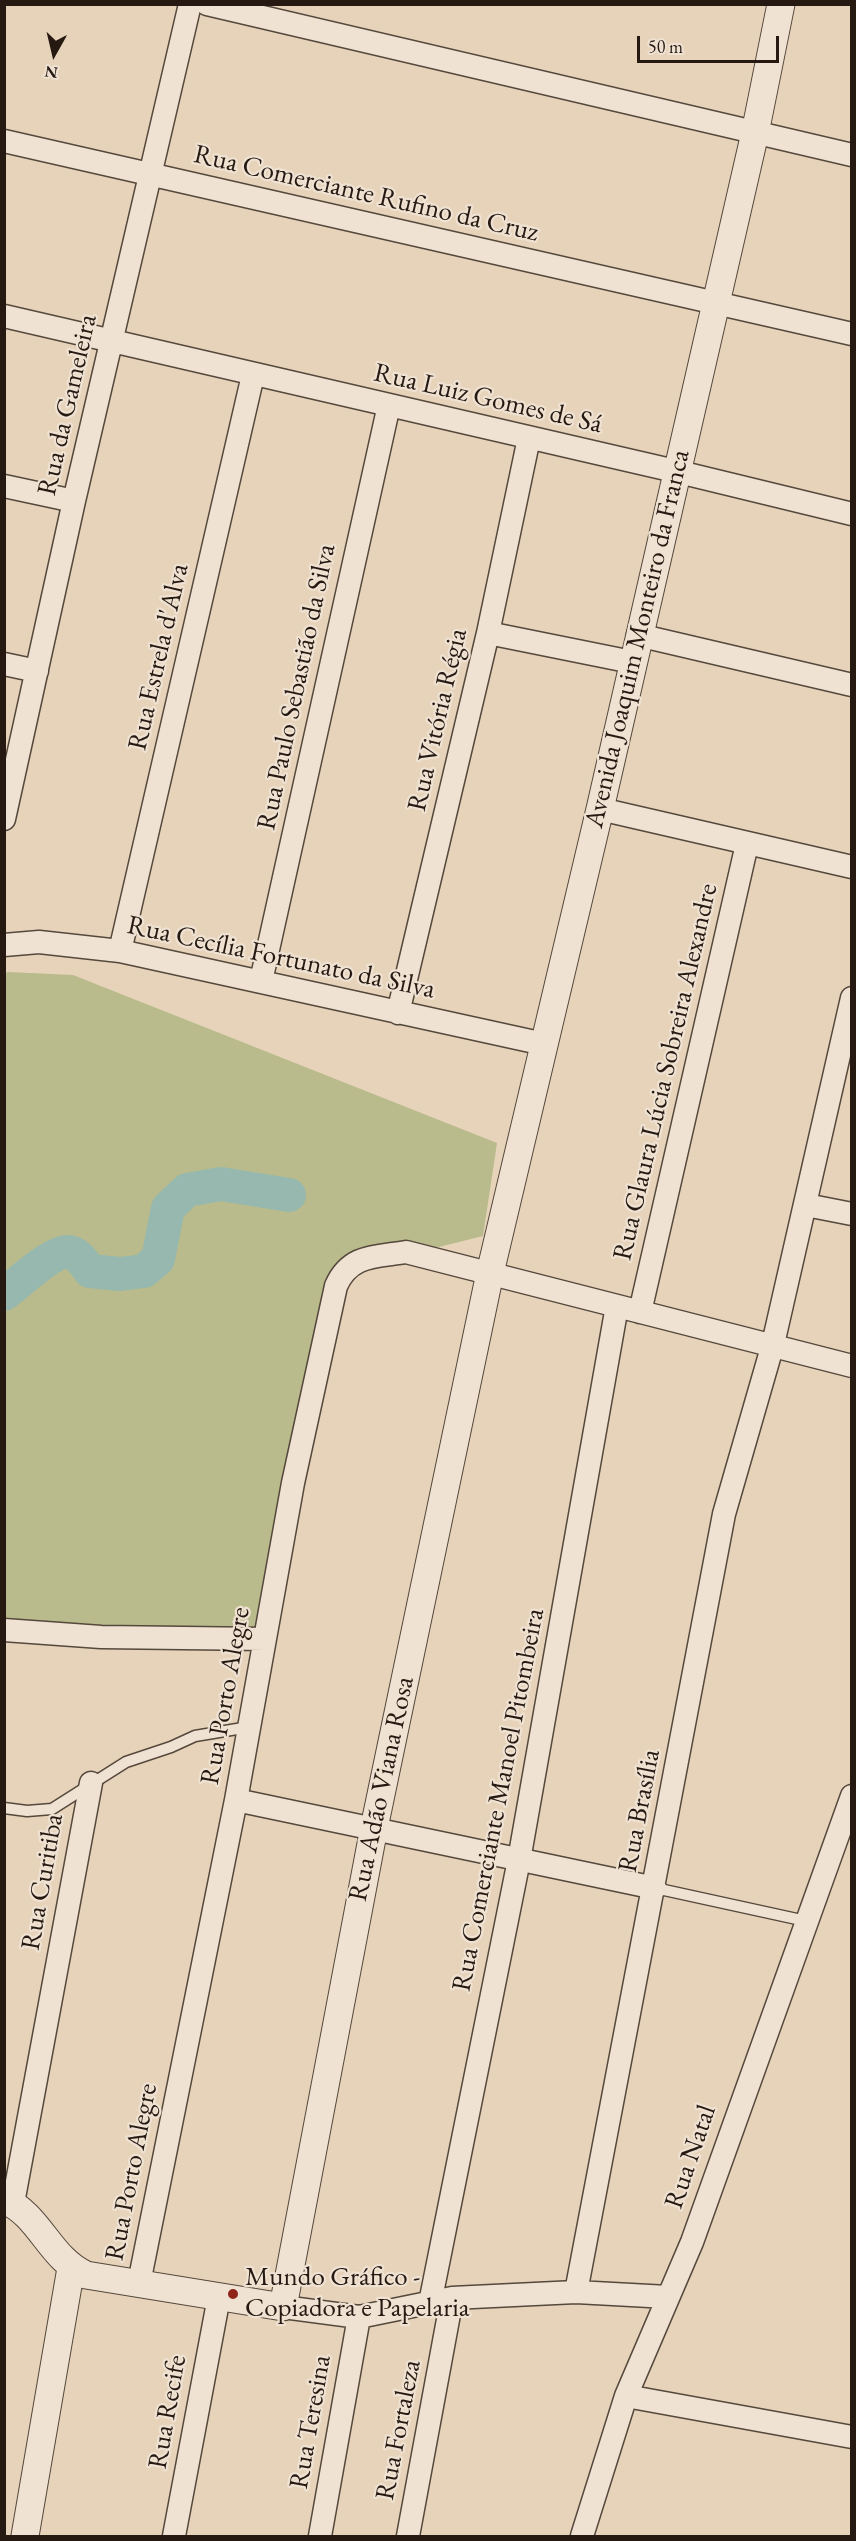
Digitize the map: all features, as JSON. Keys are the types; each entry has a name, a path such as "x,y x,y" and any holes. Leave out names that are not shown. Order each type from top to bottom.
{"street":[{"name":"Rua da Gameleira","path":"5,815 74,501 152,175 190,4"},
{"path":"207,4 852,155"},
{"name":"Avenida Joaquim Monteiro da Franca","path":"490,1273 600,809 675,471 754,133 781,4"},
{"name":"Rua Comerciante Rufino da Cruz","path":"4,141 852,334"},
{"name":"Rua Luiz Gomes de Sá","path":"4,316 852,514"},
{"name":"Rua Estrela d'Alva","path":"120,951 253,375"},
{"name":"Rua Paulo Sebastião da Silva","path":"261,981 388,405"},
{"name":"Rua Vitória Régia","path":"398,1013 488,633 529,438"},
{"path":"4,486 74,501"},
{"path":"488,633 632,662"},
{"path":"638,635 852,685"},
{"path":"4,664 37,671"},
{"path":"600,809 852,867"},
{"name":"Rua Glaura Lúcia Sobreira Alexandre","path":"640,1312 747,844"},
{"name":"Rua Cecília Fortunato da Silva","path":"4,945 39,942 120,951 544,1044"},
{"name":"Rua Brasília","path":"576,2292 655,1888 724,1514 773,1344 806,1204 846,1052 852,998"},
{"path":"806,1204 852,1214"},
{"name":"Rua Porto Alegre","path":"139,2283 236,1800 292,1483 336,1286 342,1273 353,1263 406,1252 852,1366"},
{"name":"Rua Adão Viana Rosa","path":"283,2307 374,1827 490,1273"},
{"name":"Rua Comerciante Manoel Pitombeira","path":"430,2303 519,1860 617,1306"},
{"path":"4,1630 101,1637 265,1639"},
{"name":"Rua Curitiba","path":"9,2201 91,1783"},
{"name":"Rua Natal","path":"582,2536 626,2396 692,2242 852,1796"},
{"path":"236,1800 374,1827 655,1888"},
{"path":"9,2201 28,2217 71,2268 86,2275 283,2307 359,2317 452,2298 576,2292 668,2297"},
{"path":"4,2530 27,2527 71,2268"},
{"name":"Rua Recife","path":"174,2536 219,2297"},
{"name":"Rua Fortaleza","path":"408,2536 452,2298"},
{"name":"Rua Teresina","path":"320,2536 359,2317"},
{"path":"626,2396 852,2437"}],"lane":[{"path":"4,1808 27,1811 52,1809 126,1762 171,1747 187,1738 249,1727"},
{"path":"655,1888 806,1922"}],"green space":[{"path":"5,973 73,975 497,1143 483,1236 343,1271 262,1631 5,1625"}],"waterway":[{"path":"4,1294 36,1268 62,1253 69,1252 76,1255 90,1271 120,1274 144,1271 158,1259 168,1208 187,1190 221,1184 289,1195"}],"place":[{"name":"Mundo Gráfico - Copiadora e Papelaria","path":"233,2294"}]}
